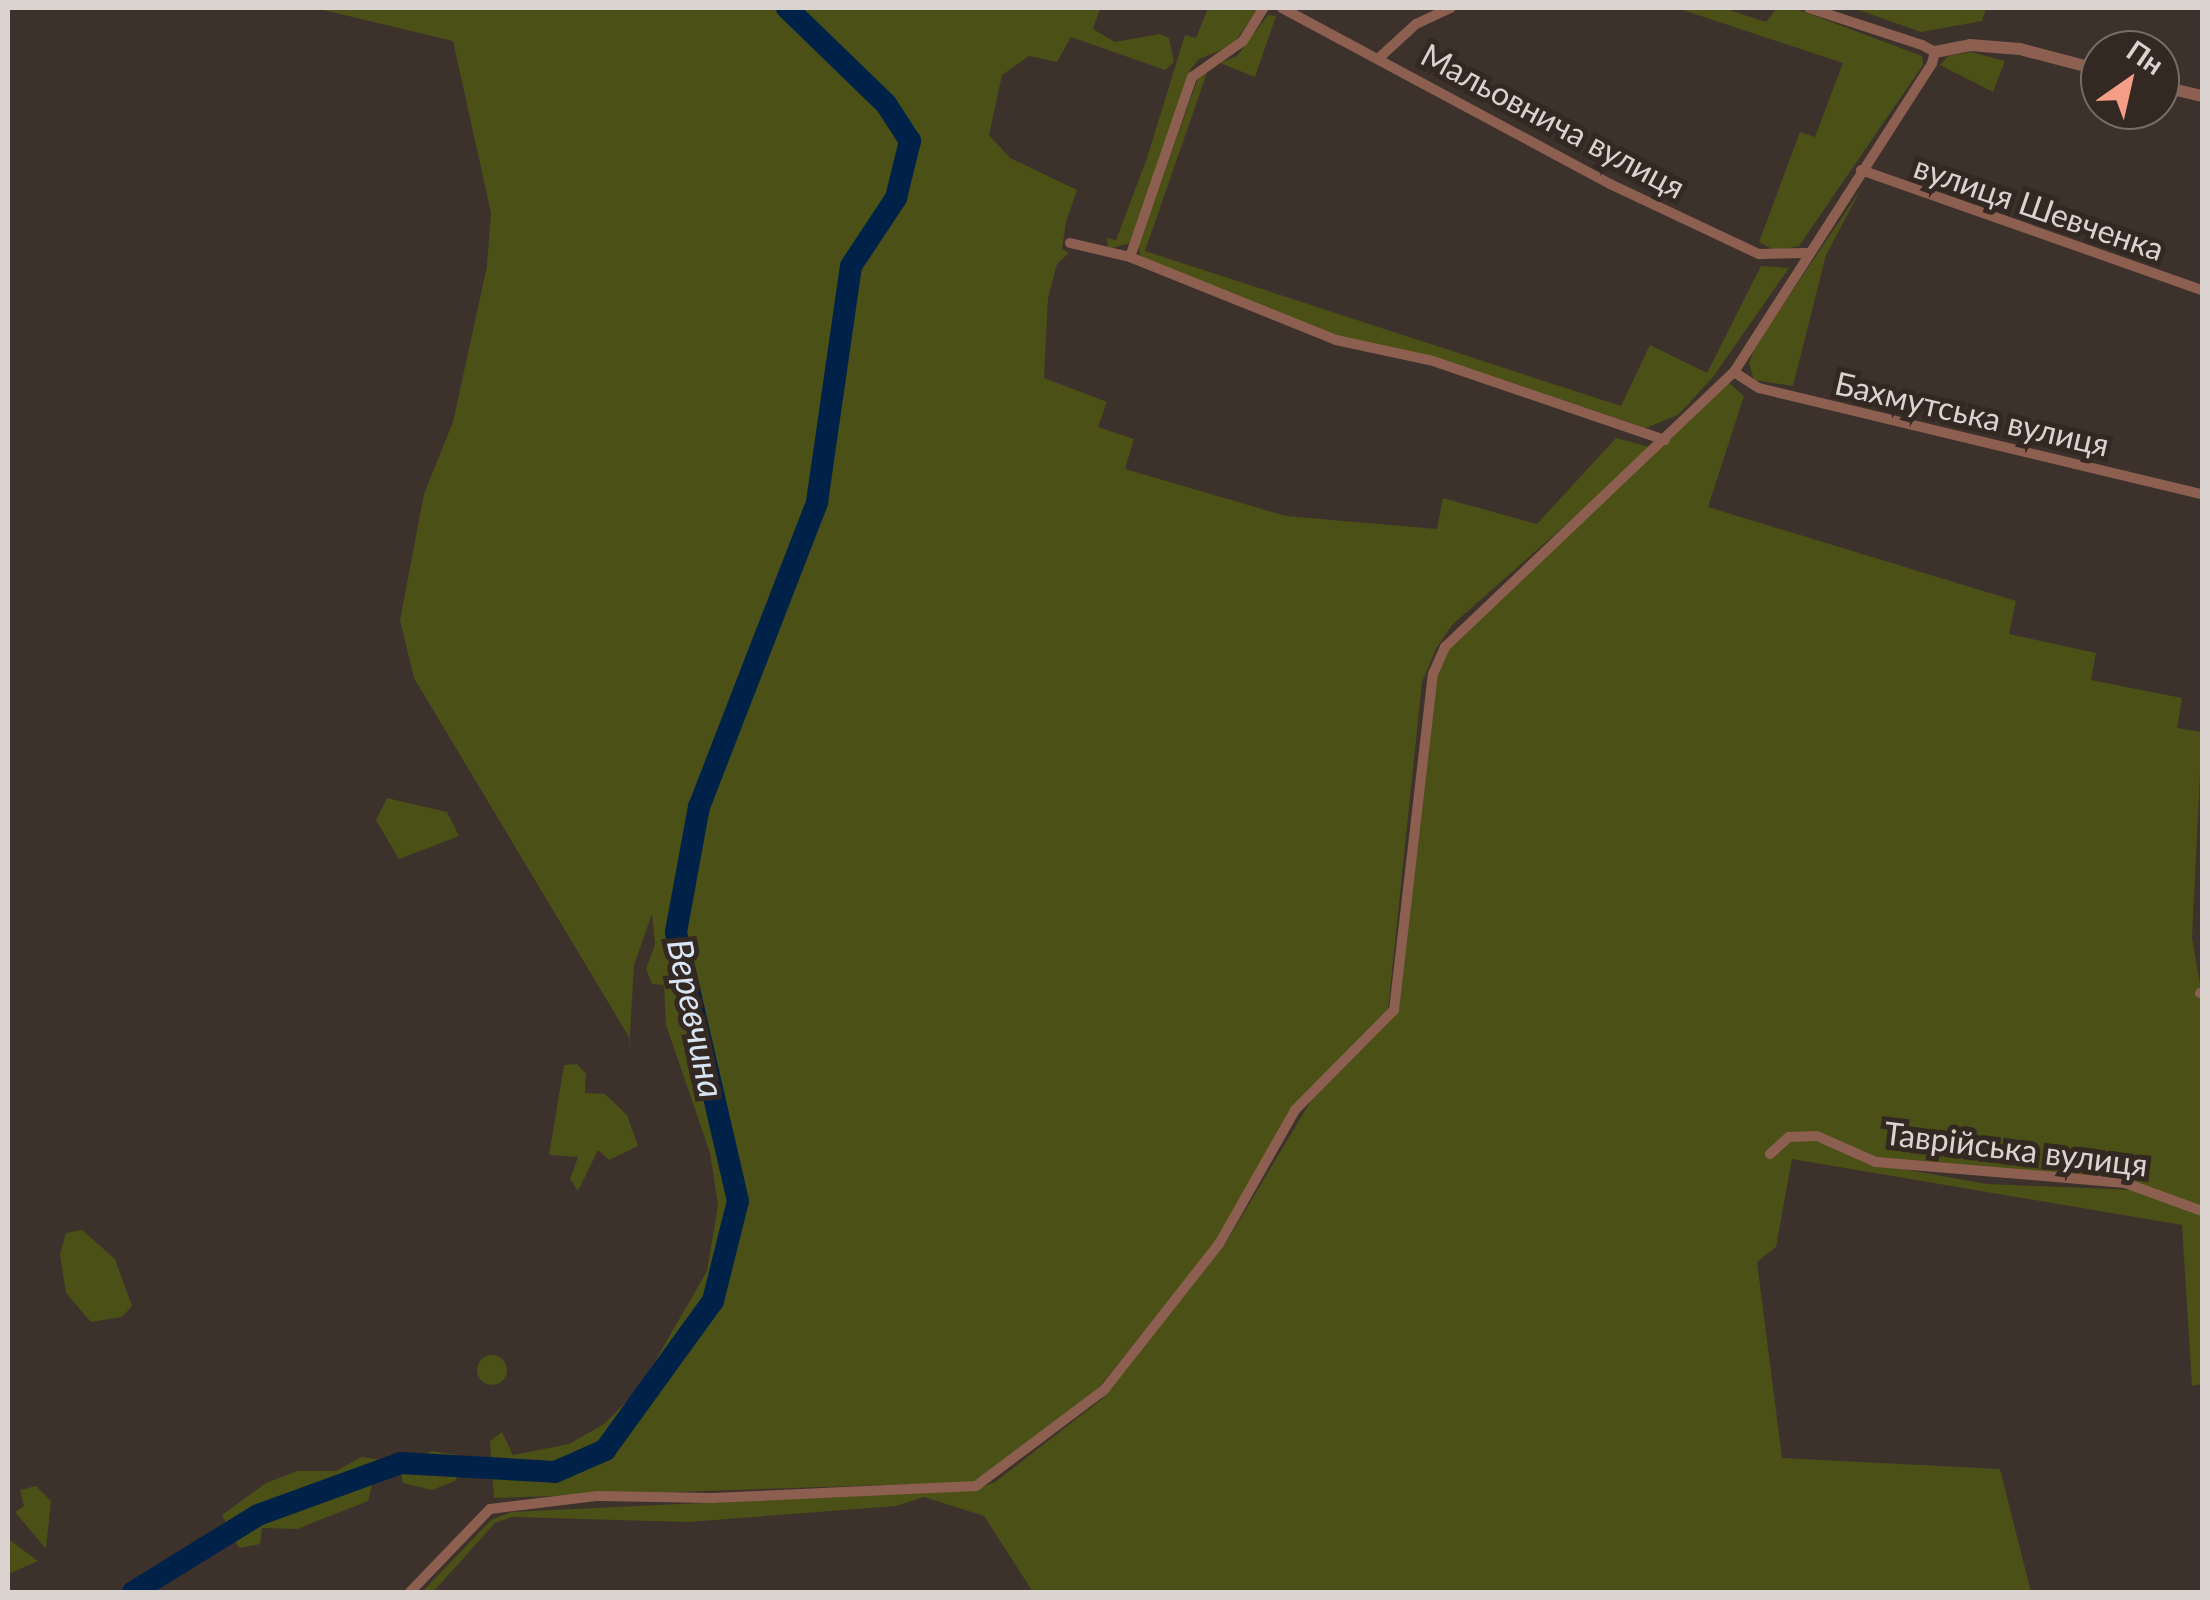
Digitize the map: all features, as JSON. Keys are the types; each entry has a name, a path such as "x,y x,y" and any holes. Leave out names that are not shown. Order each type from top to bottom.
{"street":[{"path":"1130,258 1192,77 1208,60 1244,41 1264,8"},
{"name":"Мальовнича вулиця","path":"1282,8 1610,184 1759,254 1807,252"},
{"path":"1380,58 1416,24 1450,8"},
{"path":"1809,8 1935,52 1970,45 2020,49 2080,65"},
{"path":"410,1592 490,1509 598,1496 712,1498 976,1486 1104,1390 1218,1244 1295,1110 1394,1010 1433,674 1444,648 1734,372 1935,52"},
{"name":"вулиця Шевченка","path":"1861,170 2202,290"},
{"path":"1070,243 1130,258 1336,340 1433,362 1666,440"},
{"name":"Бахмутська вулиця","path":"1734,372 1760,388 2202,494"},
{"name":"Таврійська вулиця","path":"1770,1154 1790,1137 1816,1136 1876,1162 2125,1182 2202,1211"}],"green space":[{"path":"315,8 1100,8 1093,29 1115,42 1160,34 1169,38 1174,62 1165,70 1071,37 1057,62 1029,56 1002,75 989,135 1010,158 1077,190 1062,249 1069,253 1057,264 1048,298 1044,378 1107,402 1098,427 1134,439 1125,469 1286,516 1437,529 1443,498 1537,524 1616,438 1653,448 1452,625 1436,649 1422,682 1388,1010 1289,1111 1220,1236 1096,1391 977,1482 494,1498 490,1441 502,1432 513,1455 569,1444 604,1424 639,1389 707,1271 718,1205 710,1153 666,1025 664,985 652,984 646,969 655,945 652,914 634,965 629,1051 629,1037 414,678 400,620 424,494 453,422 487,266 491,213 453,41"},
{"path":"1208,8 1258,8 1232,46 1199,59 1190,70 1130,243 1108,249 1107,238 1116,240 1147,158 1185,35 1196,38"},
{"path":"1677,8 1723,8 1766,22 1777,8 1794,8 1922,56 1923,65 1799,246 1776,251 1759,242 1800,132 1815,137 1843,63"},
{"path":"1853,8 1986,8 1982,21 1921,32"},
{"path":"1268,15 1276,16 1255,77 1220,63 1237,56"},
{"path":"1971,52 2005,61 1993,92 1940,65 1948,56"},
{"path":"1209,67 1145,251 1621,406 1650,345 1707,373 1761,266 1789,268 1713,377 1678,415 1646,428 1442,359 1339,336 1141,257 1138,247 1199,75"},
{"path":"1861,189 1826,255 1793,386 1754,380 1749,363 1756,345"},
{"path":"1729,383 1744,396 1708,507 2016,601 2009,634 2096,653 2091,680 2182,698 2177,728 2202,732 2192,938 2202,996 2202,1208 2126,1180 1877,1159 1822,1135 1791,1140 1816,1139 1880,1165 1987,1184 2133,1190 2202,1216 2202,1384 2192,1386 2182,1225 1792,1159 1776,1247 1757,1262 1782,1458 2000,1469 2031,1592 1033,1592 984,1516 924,1497 896,1506 688,1522 512,1517 495,1523 433,1592 422,1592 491,1520 511,1512 975,1490 995,1482 1102,1399 1225,1244 1315,1094 1396,1010 1436,678 1449,647"},
{"path":"387,798 447,812 459,836 399,859 376,820"},
{"path":"577,1064 586,1074 585,1093 605,1094 627,1115 638,1146 609,1160 598,1150 578,1191 570,1179 578,1157 549,1155 564,1065"},
{"path":"82,1230 115,1259 132,1306 122,1317 91,1322 66,1293 60,1254 66,1233"},
{"path":"492,1355 503,1359 507,1370 503,1381 492,1385 481,1381 477,1370 481,1359"},
{"path":"432,1451 468,1457 455,1481 432,1490 403,1483 401,1472 412,1460"},
{"path":"362,1457 389,1461 390,1470 373,1481 368,1501 297,1529 262,1528 260,1544 239,1548 222,1515 266,1483 298,1471 336,1471"},
{"path":"36,1486 51,1501 46,1549 15,1512 24,1506 20,1490"},
{"path":"8,1540 11,1541 38,1561 8,1574"}],"waterway":[{"name":"Веревчина","path":"133,1592 258,1515 401,1463 555,1472 605,1450 713,1301 738,1201 676,932 699,807 817,502 851,266 896,198 910,141 886,104 787,8"}]}
